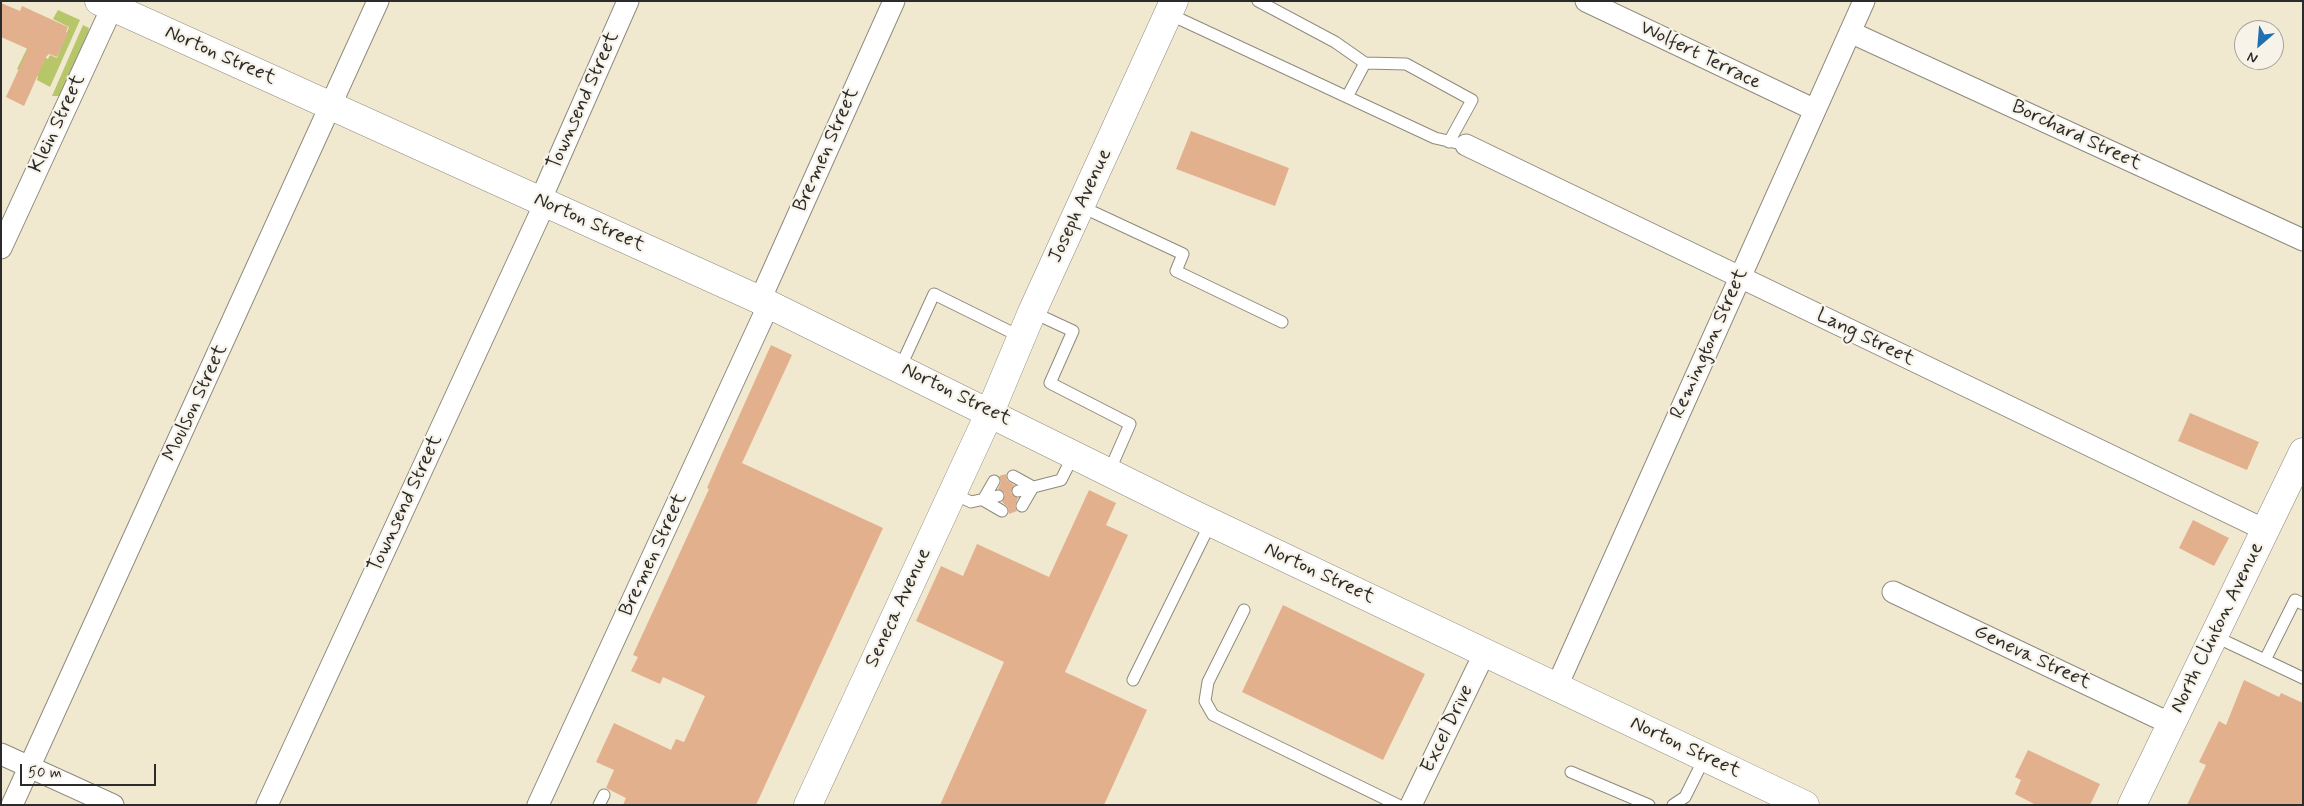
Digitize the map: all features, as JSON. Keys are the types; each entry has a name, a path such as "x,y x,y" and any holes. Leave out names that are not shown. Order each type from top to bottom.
{"main road":[{"name":"Norton Street","path":"109,3 331,107 765,302 1211,522 1805,805"},
{"name":"Joseph Avenue","path":"990,412 1032,312 1171,8"},
{"name":"Seneca Avenue","path":"808,805 990,412"},
{"name":"North Clinton Avenue","path":"2132,805 2303,452"}],"street":[{"name":"Moulson Street","path":"12,805 378,1"},
{"name":"Townsend Street","path":"267,805 542,202 628,1"},
{"name":"Bremen Street","path":"538,805 765,302 894,1"},
{"name":"Wolfert Terrace","path":"1586,1 1815,110"},
{"name":"Remington Street","path":"1557,686 1864,1"},
{"name":"Klein Street","path":"1,248 109,3"},
{"name":"Borchard Street","path":"1850,32 2303,240"},
{"name":"Lang Street","path":"1458,143 2265,530"},
{"name":"Geneva Street","path":"1893,592 2171,724"},
{"name":"Excel Drive","path":"1411,805 1485,652"},
{"path":"1,754 113,805"}],"lane":[{"path":"1171,8 1347,97 1435,138 1458,143 1472,100 1406,64 1365,62 1335,42 1258,1"},
{"path":"1347,97 1365,62"},
{"path":"1080,206 1184,254 1176,271 1282,322"},
{"path":"900,368 934,294 1021,337"},
{"path":"1032,312 1073,331 1050,383 1130,424 1108,472"},
{"path":"1018,491 1061,480 1074,454"},
{"path":"1013,476 1033,487"},
{"path":"983,500 994,481"},
{"path":"1022,506 1033,487"},
{"path":"952,494 971,502 998,496"},
{"path":"983,500 1002,511"},
{"path":"1133,680 1211,522"},
{"path":"2264,660 2295,600 2303,604"},
{"path":"1244,610 1208,682 1205,701 1213,715 1398,805"},
{"path":"2214,636 2303,678"},
{"path":"1672,805 1685,797 1705,757"},
{"path":"1571,772 1649,805"}],"green space":[{"path":"58,10 80,20 50,87 37,80 38,76 17,69 40,22 32,51 48,59 50,55 57,58 69,27 53,19"},
{"path":"83,25 89,28 88,33 59,96 52,96"}],"building":[{"path":"1,3 20,11 22,6 68,27 66,32 68,33 57,57 49,54 46,57 24,106 6,97 28,49 1,37"},
{"path":"1191,131 1289,168 1275,206 1176,169"},
{"path":"771,345 792,355 742,463 883,528 756,805 623,805 626,798 606,788 614,770 596,762 614,723 671,750 676,739 684,742 705,696 663,677 660,684 631,671 638,657 633,655 709,489 707,488"},
{"path":"2190,413 2259,442 2247,470 2178,441"},
{"path":"1006,474 1007,480 1014,485 1011,493 1018,498 1015,506 1017,511 1009,514 1008,507 1002,502 1005,494 998,489 1001,482 999,476"},
{"path":"1089,490 1116,503 1106,525 1128,535 1065,672 1147,710 1104,805 940,805 1004,662 916,621 941,566 963,576 977,544 1049,577"},
{"path":"2193,520 2229,538 2214,566 2179,548"},
{"path":"1283,605 1425,674 1383,760 1242,692"},
{"path":"2244,680 2279,697 2281,693 2303,703 2303,805 2187,805 2206,765 2199,762 2219,721 2226,725"},
{"path":"2028,750 2100,784 2090,805 2036,805 2015,794 2021,780 2015,777"}]}
